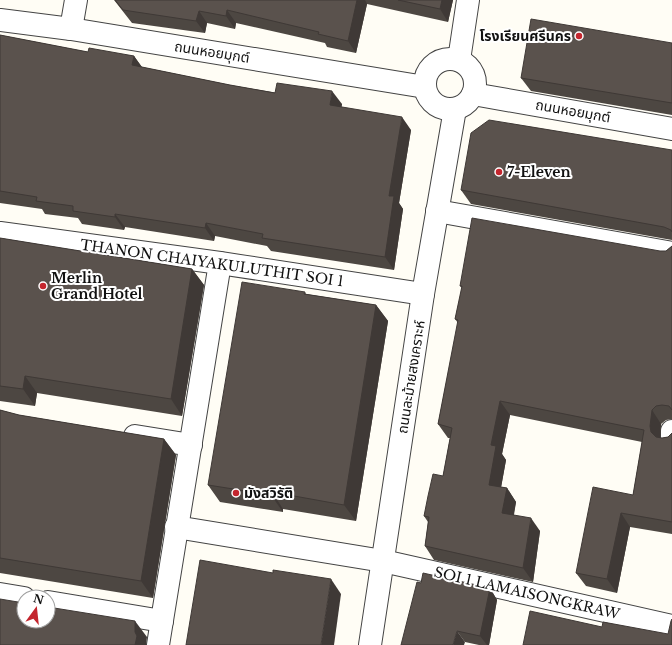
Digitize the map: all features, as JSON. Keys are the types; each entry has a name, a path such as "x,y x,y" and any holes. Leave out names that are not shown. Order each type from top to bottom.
{"street":[{"path":"71,29 76,0"},
{"path":"458,60 468,0"},
{"name":"ถนนหอยมุกต์","path":"0,20 71,29 424,87"},
{"path":"442,60 458,60 471,70 475,86 469,101 455,109 439,107 432,102 424,87 425,78 434,64 442,60"},
{"name":"ถนนหอยมุกต์","path":"473,94 672,129"},
{"name":"ถนนละม้ายสงเคราะห์","path":"370,645 423,294 455,109"},
{"path":"437,211 672,253"},
{"name":"THANON CHAIYAKULUTHIT SOI 1","path":"0,233 220,263 423,294"},
{"path":"158,645 176,526 191,445 220,263"},
{"path":"672,430 672,440"},
{"path":"114,432 191,445"},
{"name":"SOI 1 LAMAISONGKRAW","path":"176,526 382,561 672,626"},
{"path":"0,594 16,597"},
{"path":"56,603 162,621"}],"building":[{"path":"115,0 357,0 348,41 318,34 319,32 227,10 226,16 199,11 196,21 123,10"},
{"path":"398,0 442,0 440,9"},
{"path":"531,19 672,43 672,103 521,78"},
{"path":"0,35 88,52 89,48 134,56 132,65 275,93 277,83 332,91 330,105 402,117 389,196 394,196 385,257 262,238 263,234 206,223 205,228 115,214 115,217 73,211 73,206 36,201 37,197 0,191"},
{"path":"489,120 672,150 672,232 664,227 461,190 471,133"},
{"path":"472,218 660,251 666,251 672,246 672,410 669,406 656,406 652,410 650,426 651,432 656,437 668,437 672,433 672,522 621,513 607,579 576,573 593,487 633,495 644,430 500,401 491,445 496,446 489,485 507,488 502,513 531,518 523,568 425,546 429,517 424,516 433,474 443,476 452,428 438,424 458,320 455,319 462,286 460,286"},
{"path":"0,238 192,269 171,399 25,376 23,389 0,386"},
{"path":"242,282 305,292 304,294 376,305 344,505 272,492 271,495 208,485"},
{"path":"0,410 19,415 164,439 141,581 0,558"},
{"path":"200,560 273,573 273,570 331,579 321,645 186,645"},
{"path":"423,573 490,588 480,636 457,631 453,645 401,645 417,582 421,583"},
{"path":"0,599 16,602 16,629 56,629 56,608 135,621 135,632 137,636 135,645 0,645"},
{"path":"530,611 602,627 603,622 668,634 672,619 672,645 523,645"}],"place":[{"name":"โรงเรียนศรีนคร","path":"579,36"},
{"name":"7-Eleven","path":"499,172"},
{"name":"Merlin Grand Hotel","path":"43,286"},
{"name":"มังสวิรัติ","path":"236,493"}]}
